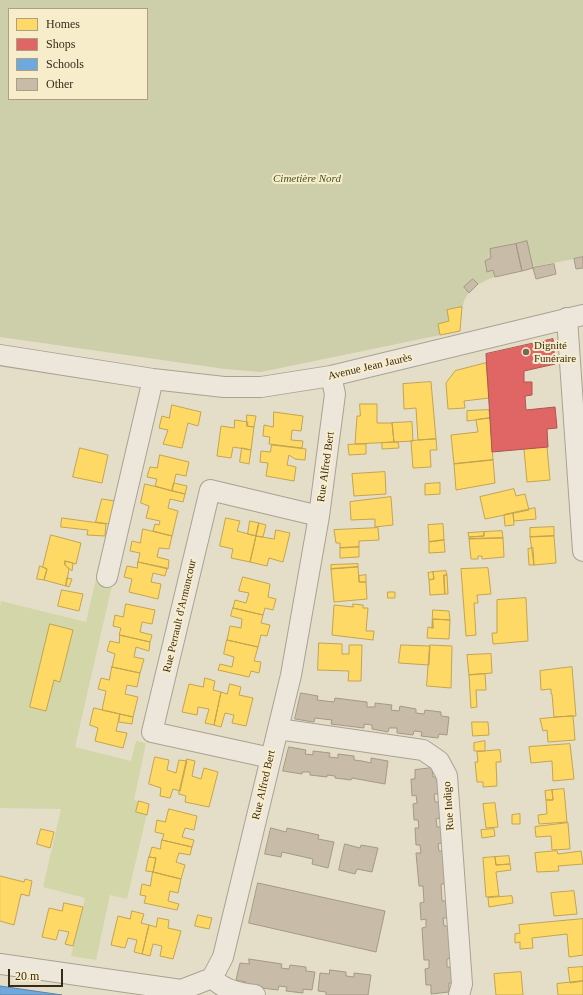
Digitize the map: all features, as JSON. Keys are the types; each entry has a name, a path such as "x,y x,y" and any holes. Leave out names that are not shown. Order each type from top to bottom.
{"street":[{"name":"Avenue Jean Jaurès","path":"0,355 153,379 242,388 282,385 331,376 575,316"},
{"path":"575,316 583,551"},
{"name":"Rue Alfred Bert","path":"212,978 223,957 292,667 319,516 335,394 331,376"},
{"path":"107,577 153,379"},
{"name":"Rue Perrault d'Armancour","path":"271,758 152,732 210,490 319,516"},
{"name":"Rue Indigo","path":"278,729 423,750 438,761 446,776 462,984 459,995"},
{"path":"0,964 180,990 212,978 219,985 233,992 255,995"}],"green space":[{"name":"Cimetière Nord","path":"0,0 583,0 583,257 507,273 480,284 471,290 465,299 461,315 460,331 261,372 225,369 0,337"},
{"path":"140,389 156,393 75,747 131,761 136,741 146,743 134,800 149,804 127,899 110,895 96,960 71,956 85,898 43,887 61,809 0,808 0,607 1,601 86,622"}],"building: Homes":[{"path":"462,307 460,331 440,335 438,324 449,321 447,310"},
{"path":"486,363 489,398 464,401 465,408 448,409 446,383 455,371"},
{"path":"431,382 436,439 418,440 416,408 404,409 403,384"},
{"path":"360,404 377,404 377,423 392,423 394,442 355,444 357,416 360,416"},
{"path":"172,405 201,412 198,426 188,423 182,448 163,444 168,430 159,428 162,416 169,418"},
{"path":"489,410 490,418 467,421 467,411"},
{"path":"274,412 303,416 301,431 292,430 291,440 303,441 302,448 269,444 270,437 263,436 264,425 273,427"},
{"path":"247,415 256,416 254,427 247,426"},
{"path":"490,418 493,460 454,464 451,435 478,432 476,420"},
{"path":"235,420 248,422 247,426 254,427 251,450 233,447 231,458 217,456 221,426 234,428"},
{"path":"412,422 413,441 394,442 392,423"},
{"path":"436,439 437,450 430,450 431,467 413,468 411,441"},
{"path":"398,442 399,448 382,449 382,443"},
{"path":"366,444 366,454 349,455 348,445"},
{"path":"272,445 306,449 305,460 295,459 289,455 287,465 296,467 294,481 266,476 268,463 260,462 261,451 270,452"},
{"path":"547,447 550,480 527,482 524,449"},
{"path":"80,448 108,455 102,483 73,477"},
{"path":"242,448 251,450 249,464 240,462"},
{"path":"160,455 189,462 186,476 176,474 172,491 155,486 157,479 147,477 150,467 157,468"},
{"path":"493,460 495,483 456,490 454,464"},
{"path":"385,472 386,494 354,496 352,474"},
{"path":"174,483 187,486 185,494 172,491"},
{"path":"440,483 440,494 425,495 425,484"},
{"path":"145,484 185,494 183,502 170,499 168,508 178,511 172,536 153,531 155,524 159,525 160,521 146,518 149,506 141,503"},
{"path":"514,489 516,496 525,494 529,510 485,519 480,497"},
{"path":"391,497 393,525 375,527 375,519 351,520 350,502"},
{"path":"102,499 115,501 109,524 96,522"},
{"path":"535,508 536,519 514,521 513,513"},
{"path":"513,513 514,525 505,526 504,515"},
{"path":"62,518 106,524 105,536 87,535 88,530 61,527"},
{"path":"226,518 240,521 237,531 256,536 250,562 231,558 233,549 220,546"},
{"path":"250,521 259,523 256,536 248,534"},
{"path":"259,523 266,525 263,537 256,536"},
{"path":"443,524 444,540 429,542 428,525"},
{"path":"554,527 554,536 530,537 530,528"},
{"path":"378,528 379,540 359,541 359,547 340,548 340,543 336,543 334,530"},
{"path":"143,529 172,536 169,549 159,548 157,557 169,560 168,569 138,562 140,553 130,551 132,541 140,543"},
{"path":"276,530 290,533 283,562 269,558 267,566 250,562 256,536 274,539"},
{"path":"502,531 503,538 469,539 469,537 484,536 484,532"},
{"path":"484,532 484,536 469,537 468,533"},
{"path":"51,535 81,543 76,564 65,561 65,565 69,569 66,586 44,580 47,569 43,567"},
{"path":"554,536 556,563 534,565 530,537"},
{"path":"503,538 504,557 482,559 482,556 478,556 478,559 471,559 469,539"},
{"path":"444,540 445,552 429,553 429,542"},
{"path":"359,547 359,557 340,558 340,548"},
{"path":"533,548 534,565 529,565 528,549"},
{"path":"65,561 73,563 72,571 65,565"},
{"path":"138,562 167,568 165,576 153,573 151,582 161,584 158,599 129,592 132,579 124,577 127,566 137,568"},
{"path":"358,564 358,567 331,569 331,565"},
{"path":"40,566 47,569 44,580 37,579"},
{"path":"358,567 359,582 366,582 367,599 334,602 331,569"},
{"path":"488,568 491,594 477,595 478,603 474,603 476,635 466,636 461,569"},
{"path":"446,571 447,575 444,575 445,594 430,595 429,580 434,579 433,572"},
{"path":"433,572 434,579 429,580 428,573"},
{"path":"366,575 366,582 359,582 359,576"},
{"path":"444,575 447,575 448,594 445,594"},
{"path":"243,577 270,584 268,597 276,599 273,610 265,608 263,615 233,608 235,600 246,603 249,593 239,591"},
{"path":"67,578 72,579 69,587 66,586"},
{"path":"62,590 83,594 79,611 58,606"},
{"path":"388,592 395,592 395,598 388,598"},
{"path":"526,598 528,641 493,644 492,633 497,633 497,600"},
{"path":"126,604 155,610 152,624 142,622 140,632 152,635 150,642 119,635 121,628 113,626 115,615 123,617"},
{"path":"353,604 363,605 363,608 368,608 366,631 374,631 373,640 332,635 334,605 353,607"},
{"path":"233,608 263,615 261,623 270,625 267,636 261,635 258,647 227,640 230,626 241,628 242,619 231,616"},
{"path":"433,610 449,611 450,620 433,619 432,628"},
{"path":"433,619 450,620 449,639 427,638 428,627 433,628"},
{"path":"50,624 73,630 60,682 54,680 46,711 30,707"},
{"path":"120,635 150,642 149,651 136,647 134,657 144,659 140,673 112,667 115,654 107,651 110,641 119,643"},
{"path":"227,640 258,647 254,661 261,662 259,673 251,671 249,677 218,670 220,664 232,667 234,657 224,654"},
{"path":"319,643 342,644 342,654 349,654 349,645 362,645 361,681 348,681 349,671 318,670"},
{"path":"401,645 430,646 429,665 399,663"},
{"path":"430,645 452,646 451,688 427,686"},
{"path":"491,654 492,673 469,675 467,655"},
{"path":"112,667 140,673 137,687 127,685 125,694 138,697 133,717 102,710 106,691 98,689 101,678 109,680"},
{"path":"572,667 576,716 554,717 551,689 541,690 540,671"},
{"path":"485,674 486,690 476,690 477,707 471,708 469,675"},
{"path":"205,678 215,681 213,690 221,692 214,725 205,723 209,709 198,707 197,715 182,712 189,684 203,687"},
{"path":"230,684 241,687 239,695 253,698 246,726 232,723 234,715 225,713 221,727 214,725 221,692 227,694"},
{"path":"94,708 120,714 116,731 127,733 123,748 95,741 98,728 90,725"},
{"path":"120,714 133,717 132,724 119,722"},
{"path":"573,716 575,740 548,742 547,730 543,731 540,719"},
{"path":"472,722 488,722 489,735 473,736"},
{"path":"485,741 485,751 474,751 474,743"},
{"path":"570,744 574,779 553,781 552,761 531,763 529,747"},
{"path":"500,750 501,762 496,762 497,786 483,787 483,782 477,782 475,762 478,762 477,752"},
{"path":"155,757 169,760 167,770 176,773 179,760 187,761 180,791 173,789 170,798 160,796 161,788 149,784"},
{"path":"187,759 195,761 192,776 201,779 204,768 218,772 209,807 185,802 186,796 179,794"},
{"path":"564,789 567,822 539,824 538,815 547,814 546,800 553,800 552,790"},
{"path":"552,790 553,800 546,800 545,791"},
{"path":"139,801 149,804 147,815 136,812"},
{"path":"495,803 498,827 486,828 483,804"},
{"path":"169,809 197,816 194,830 185,828 182,837 194,840 192,847 162,840 164,834 155,832 157,820 165,822"},
{"path":"520,814 520,824 512,824 512,815"},
{"path":"568,823 570,849 552,850 551,836 536,837 535,827"},
{"path":"41,829 54,832 50,848 37,844"},
{"path":"494,829 495,836 482,838 481,830"},
{"path":"162,840 192,847 190,855 179,853 176,862 185,865 181,879 153,872 156,858 149,857 152,847 160,849"},
{"path":"557,851 558,854 581,851 583,864 558,866 559,871 537,872 535,853"},
{"path":"509,856 510,864 496,865 495,857"},
{"path":"149,857 156,858 153,872 146,871"},
{"path":"495,857 496,865 510,864 511,870 496,872 499,896 486,897 483,858"},
{"path":"153,872 181,879 178,893 170,891 168,901 179,904 177,910 144,903 146,896 140,895 142,884 150,886"},
{"path":"0,876 24,882 25,879 32,881 29,896 21,894 14,925 0,921"},
{"path":"574,891 577,914 554,916 551,893"},
{"path":"512,896 513,903 489,907 488,898"},
{"path":"64,903 83,907 73,946 65,944 69,932 59,930 56,940 42,937 49,908 62,911"},
{"path":"132,911 144,914 141,923 149,925 142,954 134,952 137,940 128,938 125,948 111,945 118,916 130,919"},
{"path":"198,915 212,918 209,929 195,926"},
{"path":"158,918 169,920 168,928 181,931 173,959 160,956 162,946 153,944 150,956 142,954 149,925 156,927"},
{"path":"583,919 583,955 569,957 567,934 532,938 533,948 520,949 520,942 515,943 515,934 520,933 519,925"},
{"path":"583,967 583,981 570,983 568,968"},
{"path":"521,972 523,995 496,995 494,974"},
{"path":"583,981 583,995 558,995 557,984"}],"building: Shops":[{"path":"553,339 555,364 524,371 524,382 532,382 532,395 525,396 526,410 555,407 557,428 547,429 548,447 492,452 486,354"}],"building: Schools":[{"path":"0,986 62,995 0,995"}],"building: Other":[{"path":"527,241 533,268 522,271 516,244"},
{"path":"516,244 522,271 495,277 493,270 487,272 485,261 491,258 490,249"},
{"path":"583,257 583,268 576,269 574,259"},
{"path":"554,264 556,274 536,279 533,268"},
{"path":"473,279 478,284 469,293 464,287"},
{"path":"301,693 318,696 317,700 334,702 335,698 367,702 367,707 375,707 375,703 392,705 391,710 399,711 400,706 416,709 416,713 424,714 425,710 441,712 441,716 449,717 447,735 439,734 438,738 421,736 422,732 414,731 413,735 397,733 397,728 389,728 388,732 372,729 372,725 364,724 364,728 331,724 332,720 315,718 314,722 295,719"},
{"path":"289,747 306,750 305,754 313,755 313,751 330,753 329,757 338,758 338,754 354,756 354,760 371,763 371,758 388,761 385,784 352,778 351,780 335,778 335,776 327,775 327,777 310,775 310,772 302,772 302,774 283,771"},
{"path":"432,768 433,777 437,777 438,794 434,794 435,802 439,802 440,818 436,819 437,827 441,827 442,843 438,844 439,851 443,851 445,884 441,884 442,901 446,901 448,918 443,918 444,926 448,926 451,958 447,959 447,967 451,967 453,983 449,983 449,992 431,994 431,985 426,985 425,969 429,968 429,960 424,960 422,928 426,927 426,919 421,920 420,903 424,902 423,886 419,886 416,853 421,853 420,845 416,845 415,828 419,828 418,820 414,820 413,804 417,803 416,795 412,796 411,779 415,779 415,770"},
{"path":"271,828 286,832 287,828 319,835 318,839 334,842 328,868 312,864 313,859 282,852 281,857 265,854"},
{"path":"345,844 360,848 361,845 378,848 372,872 357,869 355,874 339,870"},
{"path":"258,883 385,911 376,952 249,923"},
{"path":"249,959 282,964 281,968 289,969 290,965 306,967 306,971 315,972 312,990 303,989 303,993 286,991 287,987 279,986 278,990 246,986 246,982 236,980 240,963 249,964"},
{"path":"330,970 346,972 346,976 354,977 354,973 371,975 368,995 326,995 326,992 318,991 320,973 329,974"}],"place":[{"name":"Dignité Funéraire","path":"526,352"}]}
